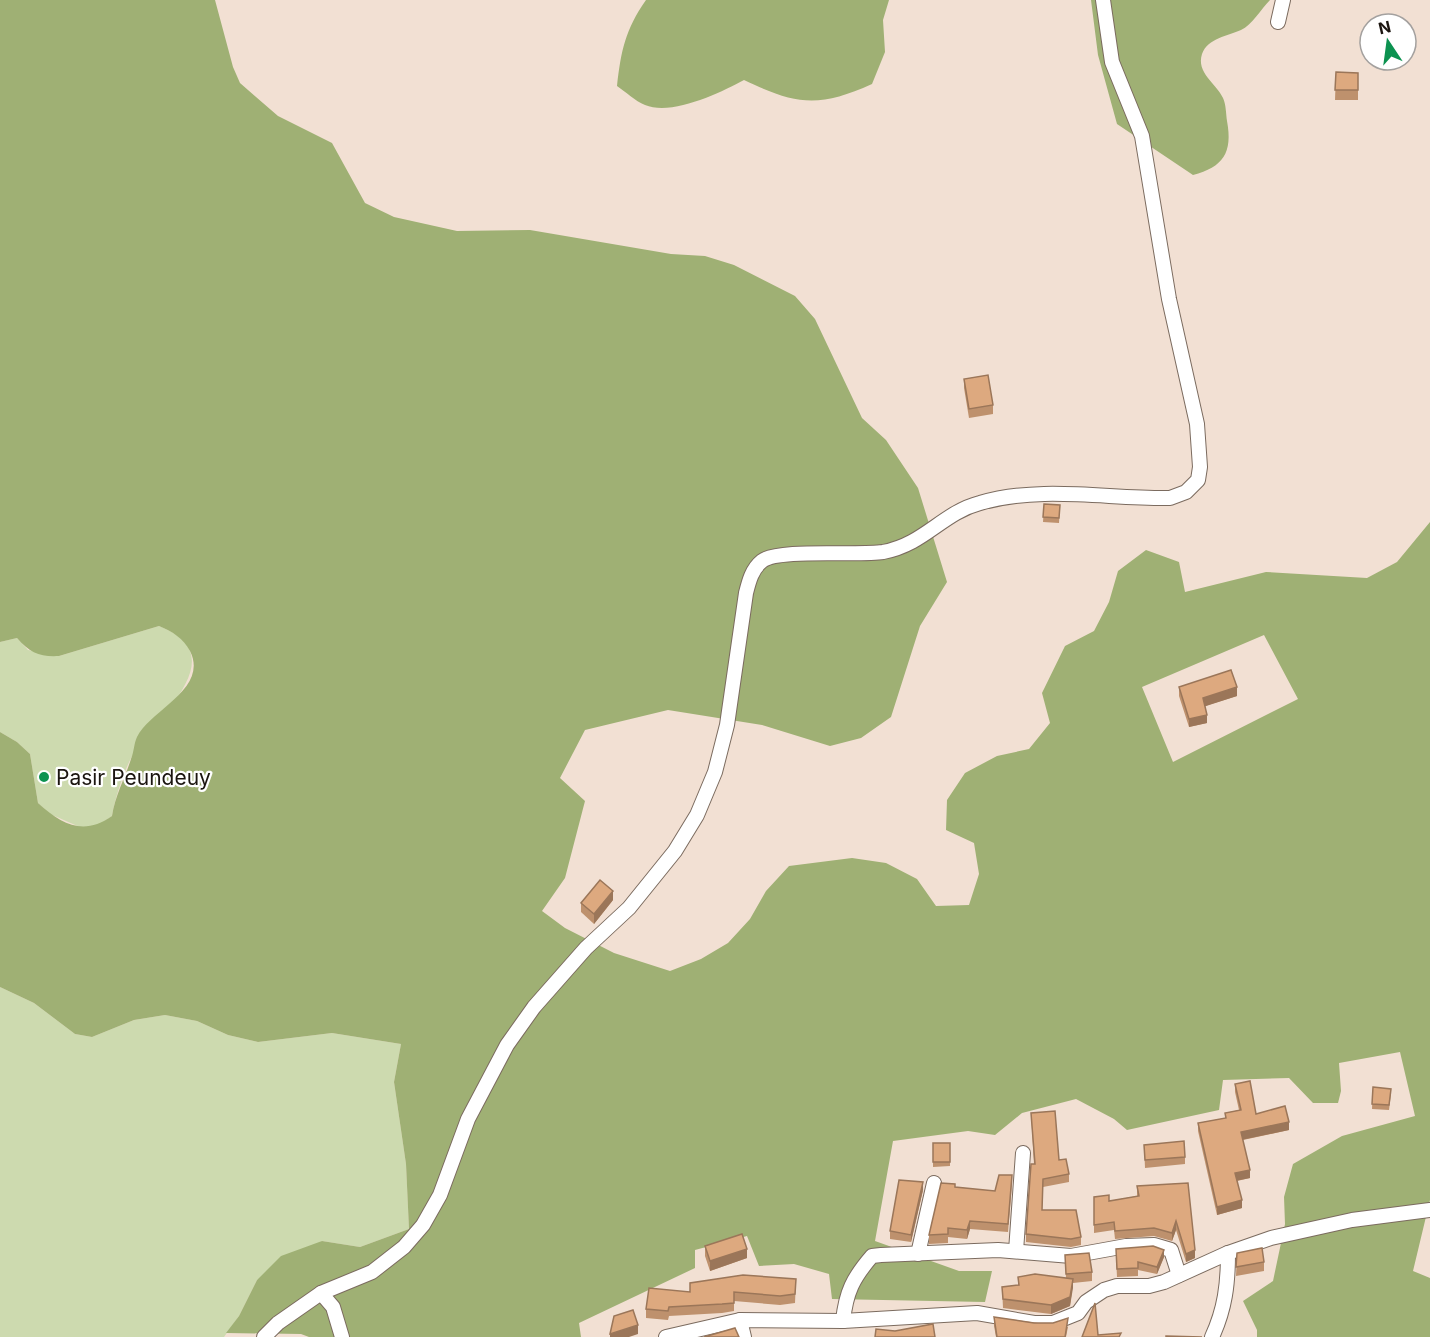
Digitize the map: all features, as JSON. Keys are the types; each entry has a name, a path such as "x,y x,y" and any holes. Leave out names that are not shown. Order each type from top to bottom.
{"street":[{"path":"264,1337 278,1323 321,1293 372,1272 404,1247 423,1225 440,1195 468,1119 507,1045 534,1007 586,948 629,908 675,851 698,815 715,772 727,725 735,654 746,593 752,573 763,560 779,554 844,555 883,552 921,539 958,511 980,502 1037,494 1170,498 1186,492 1198,480 1200,467 1197,424 1168,299 1142,136 1112,62 1103,0"},
{"path":"1278,22 1283,0"},
{"path":"1016,1251 1023,1153"},
{"path":"918,1254 934,1183"},
{"path":"666,1337 740,1320 843,1321 977,1313 1053,1323 1078,1313 1086,1302 1104,1290 1118,1286 1149,1286 1228,1253 1311,1228 1430,1210"},
{"path":"843,1321 845,1298 856,1276 872,1256 1016,1251 1071,1256 1126,1246 1166,1246 1174,1255 1179,1275"},
{"path":"1212,1337 1222,1314 1228,1283 1228,1253"},
{"path":"321,1293 333,1307 342,1337"},
{"path":"740,1320 744,1337"}],"green space":[{"path":"0,0 215,0 233,67 240,83 278,116 332,143 365,203 394,217 457,231 530,230 671,254 705,256 734,265 795,296 815,319 862,418 886,440 918,488 947,582 920,626 891,717 861,738 830,746 762,725 668,710 585,730 560,778 585,801 565,878 542,911 565,928 614,953 670,971 701,959 728,943 750,919 766,891 789,866 852,858 886,863 917,879 936,906 969,905 979,874 974,843 946,830 947,800 965,773 997,756 1029,749 1050,723 1042,693 1065,646 1094,631 1109,602 1118,571 1146,550 1179,562 1185,592 1266,572 1367,578 1397,562 1430,522 1430,1200 1413,1271 1430,1278 1430,1337 1257,1337 1257,1330 1243,1301 1273,1281 1285,1224 1284,1197 1293,1164 1342,1136 1415,1116 1400,1052 1339,1063 1341,1091 1338,1103 1313,1103 1289,1078 1223,1080 1219,1110 1127,1130 1114,1119 1076,1099 1022,1113 995,1135 968,1131 893,1141 875,1241 959,1271 992,1271 985,1302 832,1299 829,1274 794,1264 759,1266 747,1236 695,1250 695,1268 579,1323 581,1337 309,1337 301,1334 226,1333 239,1316 257,1280 281,1256 322,1241 360,1247 409,1229 406,1164 394,1082 401,1044 332,1033 258,1042 228,1035 197,1021 165,1015 134,1020 92,1037 75,1034 34,1003 0,987 0,732 17,742 30,754 38,803 65,822 92,826 112,816 137,737 144,727 185,688 192,677 194,664 184,642 159,626 59,656 36,653 17,638 0,642","holes":["1264,635 1298,699 1173,762 1142,687"]},
{"path":"646,0 889,0 883,20 885,52 872,84 837,97 822,100 793,99 744,80 696,102 656,108 641,103 617,86 625,41 633,21"},
{"path":"1091,0 1270,0 1245,28 1209,44 1202,54 1204,72 1220,93 1225,106 1228,142 1224,157 1219,163 1193,175 1117,124 1098,55"},
{"path":"159,626 181,638 191,652 191,668 185,685 174,702 131,758 115,801 112,816 98,826 82,828 50,814 38,803 30,754 17,742 0,732 0,642 17,638 28,650 59,656"},
{"path":"0,987 34,1003 75,1034 92,1037 134,1020 165,1015 197,1021 228,1035 258,1042 332,1033 401,1044 394,1082 406,1164 409,1229 360,1247 322,1241 257,1280 239,1316 224,1337 0,1337"}],"building":[{"path":"1336,72 1358,73 1358,90 1335,90"},
{"path":"988,375 993,405 969,409 964,379"},
{"path":"1044,504 1060,505 1059,518 1043,517"},
{"path":"1231,670 1237,687 1203,698 1207,715 1189,719 1179,687"},
{"path":"600,880 613,891 594,914 581,903"},
{"path":"1250,1081 1256,1114 1285,1106 1289,1122 1241,1132 1250,1170 1235,1173 1242,1200 1217,1207 1198,1123 1226,1118 1225,1113 1241,1110 1235,1084"},
{"path":"1373,1087 1391,1089 1389,1105 1372,1104"},
{"path":"1055,1111 1059,1160 1066,1159 1069,1174 1043,1179 1042,1210 1076,1210 1081,1237 1071,1239 1026,1234 1031,1164 1035,1164 1031,1113"},
{"path":"1184,1141 1185,1157 1145,1160 1144,1145"},
{"path":"933,1143 950,1143 950,1162 933,1162"},
{"path":"999,1175 1012,1175 1008,1224 970,1221 967,1230 948,1228 948,1234 929,1235 941,1183 955,1184 955,1187 995,1191"},
{"path":"899,1180 923,1182 911,1235 890,1231"},
{"path":"1188,1183 1195,1250 1186,1254 1176,1221 1172,1233 1154,1228 1115,1231 1114,1222 1094,1225 1094,1197 1109,1195 1109,1201 1139,1196 1137,1186"},
{"path":"742,1234 747,1249 710,1261 705,1246"},
{"path":"1153,1246 1164,1250 1157,1267 1138,1262 1138,1268 1117,1269 1116,1249"},
{"path":"1262,1248 1264,1262 1236,1267 1237,1253"},
{"path":"1089,1253 1092,1272 1066,1274 1065,1255"},
{"path":"1035,1274 1073,1279 1070,1297 1051,1305 1003,1299 1002,1287 1019,1285 1018,1277"},
{"path":"743,1275 796,1279 795,1294 780,1296 734,1292 734,1303 669,1307 668,1311 646,1309 649,1288 690,1292 690,1283"},
{"path":"1095,1303 1098,1335 1121,1333 1119,1337 1082,1337"},
{"path":"633,1310 638,1325 610,1334 614,1316"},
{"path":"994,1317 1034,1323 1053,1323 1068,1318 1065,1337 997,1337"},
{"path":"933,1324 935,1337 875,1337 876,1329 895,1331"},
{"path":"735,1328 739,1337 704,1337"}],"place":[{"name":"Pasir Peundeuy","path":"44,777"}]}
